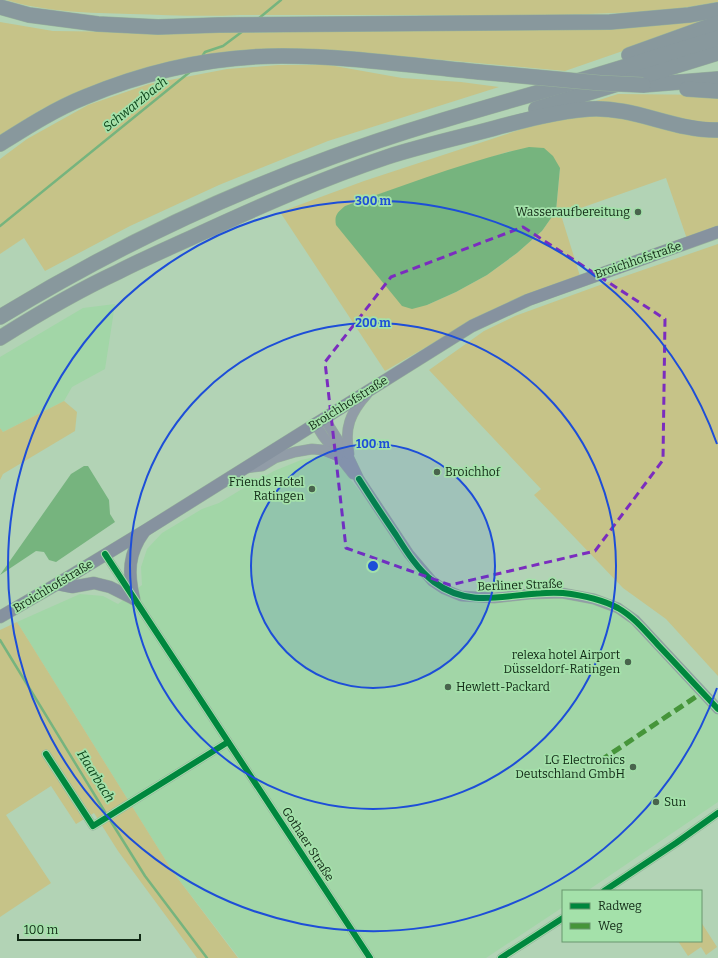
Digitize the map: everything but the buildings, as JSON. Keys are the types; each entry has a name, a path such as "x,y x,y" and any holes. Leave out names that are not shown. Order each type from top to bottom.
{"highway":[{"path":"0,6 30,15 98,24 158,28 219,25 610,22 689,15 718,10"},
{"path":"0,17 26,23 61,26 98,24"},
{"path":"542,91 574,75 718,23"},
{"path":"0,317 78,271 160,229 270,181 332,157 426,125 718,38"},
{"path":"436,143 531,111 718,53"},
{"path":"0,144 45,116 84,97 146,76 192,64 244,58 282,56 330,58 600,83 718,91"},
{"path":"642,85 718,79"},
{"path":"0,338 39,314 117,272 250,210 388,157 436,143 527,120 559,113 590,109 629,112 688,127 708,131 718,130"}],"main road":[{"name":"Broichhofstraße","path":"0,617 146,530 472,326 502,311 576,282 718,232"},
{"path":"134,599 130,574 132,554 138,540 146,530"},
{"path":"57,584 72,587 94,583 110,587 134,599"}],"street":[{"path":"349,458 347,442 348,426 351,417 359,403 373,388"},
{"name":"Berliner Straße","path":"320,420 323,436 352,473 359,479"},
{"name":"Berliner Straße","path":"320,420 349,458 359,479 409,554 432,581 444,589 461,596 494,598 530,594 562,593 594,598 618,608 635,620 718,709"},
{"path":"246,468 262,466 282,456 312,449 323,450 338,456"},
{"name":"Gothaer Straße","path":"105,554 370,958"},
{"path":"46,754 93,826 228,742"},
{"path":"606,890 676,844 718,813"},
{"path":"502,958 562,919"}],"highlighted area":[{"path":"523,227 665,319 663,460 595,551 450,585 346,548 325,362 391,277"}],"shaded area":[{"path":"6,0 718,0 718,2 665,11 562,15 199,16 67,11 36,7"},
{"path":"718,18 565,71 330,51 279,51 69,97 42,109 0,136 0,22 53,31 214,33 611,27"},
{"path":"278,65 329,65 402,78 461,82 499,87 328,141 219,185 130,226 45,271 24,238 0,254 0,159 27,139 88,105 149,84 227,69"},
{"path":"618,94 718,95 718,127 577,107"},
{"path":"611,115 718,135 718,228 687,239 666,178 561,215 580,276 478,317 385,371 280,212 364,181 537,124 577,117","holes":["511,151 560,168 556,211 542,231 517,253 487,275 456,292 427,305 345,206"]},
{"path":"529,147 544,148 553,156 560,168 556,211 542,231 517,253 487,275 456,292 427,305 412,309 402,306 336,225 337,214 345,206 460,166"},
{"path":"718,244 718,676 666,619 623,588 534,495 541,489 429,370 484,331 515,316"},
{"path":"115,304 105,369 72,387 64,401 3,432 0,428 0,357 83,308"},
{"path":"64,401 77,412 75,431 3,474 0,480 0,428 3,432"},
{"path":"325,455 342,469 424,572 461,596 562,593 618,608 718,709 718,802 588,890 562,890 562,908 486,958 239,958 173,872 17,622 80,594 103,596 118,604 142,585 141,567 147,549 162,533 202,509 219,503 274,471 301,460"},
{"path":"84,466 88,466 109,500 110,514 115,522 56,562 49,560 44,552 36,551 0,575 71,474"},
{"path":"17,622 173,872 238,958 197,958 118,851 94,813 76,824 51,786 6,815 51,883 0,917 0,630"},
{"path":"702,924 717,947 706,955 701,947 688,956 679,942 702,942"}],"waterway":[{"name":"Schwarzbach","path":"258,19 281,0"},
{"name":"Schwarzbach","path":"201,58 205,52 223,46 243,31"},
{"name":"Schwarzbach","path":"0,226 191,71"},
{"name":"Haarbach","path":"0,640 145,876 207,958"}],"marked path":[{"path":"600,761 703,692"}],"cycle path":[{"path":"359,479 413,560 434,582 449,591 465,596 481,598 563,593 605,602 618,608 640,625 718,709"},
{"path":"105,554 370,958"},
{"path":"46,754 93,826 228,742"},
{"path":"606,890 718,813"},
{"path":"501,958 562,919"}],"place":[{"name":"Wasseraufbereitung","path":"638,212"},
{"name":"Broichhof","path":"437,472"},
{"name":"Friends Hotel Ratingen","path":"312,489"},
{"name":"relexa hotel Airport Düsseldorf-Ratingen","path":"628,662"},
{"name":"Hewlett-Packard","path":"448,687"},
{"name":"LG Electronics Deutschland GmbH","path":"633,767"},
{"name":"Sun","path":"656,802"}]}
